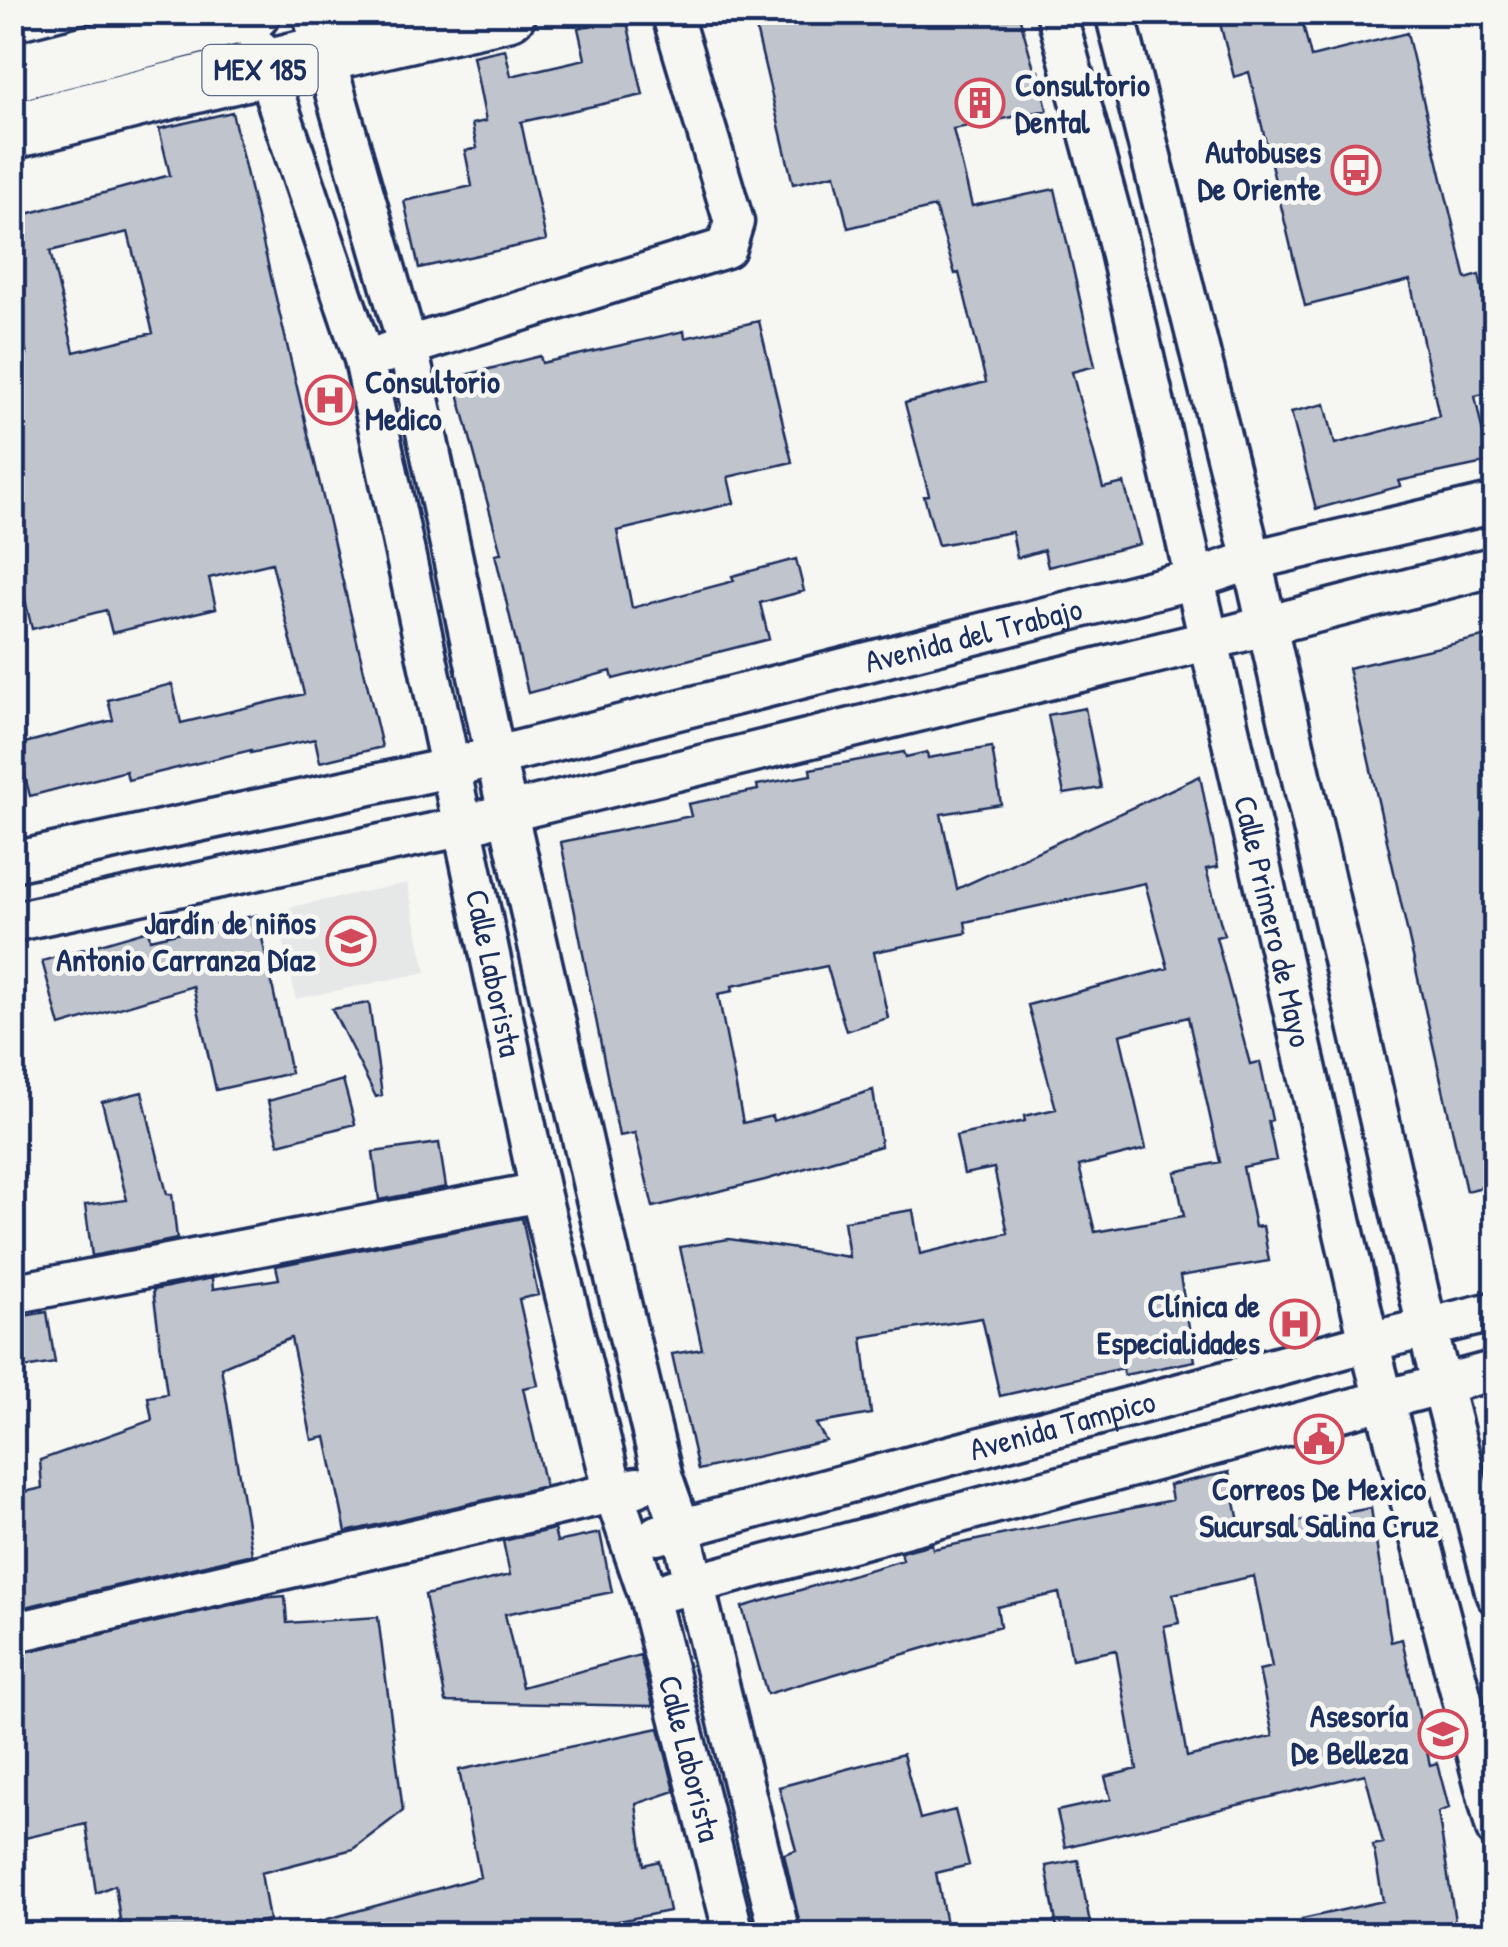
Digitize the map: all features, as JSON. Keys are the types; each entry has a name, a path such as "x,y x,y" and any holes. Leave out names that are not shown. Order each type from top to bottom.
{"main road":[{"name":"MEX 185","path":"12,131 268,68 318,32 508,12"},
{"name":"MEX 185","path":"12,74 248,14"}],"street":[{"path":"364,359 726,248 734,222 671,12"},
{"name":"Calle Primero de Mayo","path":"1056,12 1114,225 1383,1400 1496,1829"},
{"name":"Calle Primero de Mayo","path":"1115,12 1252,560 1427,1328 1496,1595"},
{"name":"Calle Laborista","path":"248,14 364,359 540,1192 614,1494 649,1597 734,1934"},
{"name":"Calle Laborista","path":"318,32 408,347 495,756 663,1478 682,1529 780,1934"},
{"path":"1114,225 1165,211"},
{"name":"Avenida del Trabajo","path":"12,862 449,768 1195,580 1252,560 1496,503"},
{"name":"Avenida del Trabajo","path":"12,922 461,827 1496,566"},
{"path":"12,1294 540,1192"},
{"name":"Avenida Tampico","path":"632,1543 1369,1342 1496,1312"},
{"name":"Avenida Tampico","path":"649,1597 694,1581 1496,1370"},
{"path":"12,1633 614,1494 663,1478"}],"shaded area":[{"name":"Jardín de niños Antonio Carranza Díaz","path":"407,883 426,972 296,999 277,910"}],"building":[{"path":"752,12 1018,12 1035,72 1039,71 1047,110 953,129 972,206 1055,189 1095,366 1072,372 1103,488 1124,483 1140,544 1048,567 1044,550 1017,558 1012,532 938,545 905,403 986,382 959,273 955,274 935,207 848,228 835,174 793,184"},
{"name":"Autobuses De Oriente","path":"1217,12 1300,12 1311,57 1407,33 1466,279 1479,275 1496,349 1496,391 1475,396 1489,462 1399,481 1401,486 1316,509 1291,412 1325,404 1335,444 1439,416 1410,280 1305,306 1249,72 1234,77"},
{"path":"626,17 643,95 521,122 546,240 419,268 404,201 472,186 465,151 477,148 472,124 486,121 473,56 505,49 511,76 585,59 578,28"},
{"path":"232,112 382,747 320,762 315,739 128,780 126,771 30,796 17,745 113,720 108,700 172,684 181,723 304,694 272,563 209,578 216,608 112,633 106,610 32,629 20,578 12,580 12,358 27,355 12,297 12,218 170,175 159,129","holes":["128,232 153,333 74,352 50,251"]},
{"path":"759,321 792,462 728,477 734,503 617,531 632,608 734,581 732,576 796,559 804,591 760,603 769,639 613,679 611,671 528,693 495,554 501,553 454,378 540,356 542,363 684,331 685,338"},
{"path":"1496,634 1496,1184 1466,1191 1348,668"},
{"path":"1085,708 1101,788 1064,794 1048,715"},
{"path":"992,747 1001,804 941,814 957,889 1200,776 1218,867 1206,869 1224,935 1216,937 1250,1064 1260,1062 1272,1120 1268,1121 1276,1160 1243,1167 1255,1227 1263,1226 1269,1261 1180,1276 1195,1361 1124,1375 1123,1368 1000,1396 982,1318 862,1337 871,1414 816,1424 826,1441 698,1470 672,1354 702,1349 680,1247 729,1239 849,1257 844,1221 913,1210 920,1254 1008,1233 994,1168 964,1174 956,1136 1025,1121 1024,1116 1056,1109 1028,1005 1168,968 1145,883 965,922 967,933 874,952 888,1018 846,1031 827,966 732,986 733,991 718,994 743,1123 772,1116 773,1121 873,1090 881,1146 653,1207 635,1133 619,1136 561,842 691,816 688,804 811,775 810,769 904,752 906,757 927,752 928,758","holes":["1188,1017 1220,1162 1175,1172 1184,1216 1095,1232 1079,1166 1146,1149 1120,1035"]},
{"path":"257,915 291,1073 216,1090 193,986 60,1026 42,961 148,930 150,939"},
{"path":"369,1003 382,1095 376,1097 332,1009"},
{"path":"343,1080 355,1124 279,1144 268,1101"},
{"path":"142,1092 167,1194 172,1194 177,1239 92,1256 85,1205 127,1200 102,1102"},
{"path":"439,1143 446,1187 379,1200 373,1152"},
{"path":"522,1218 538,1295 519,1299 538,1385 523,1388 545,1486 346,1532 326,1437 312,1440 291,1338 221,1367 252,1554 12,1610 12,1495 42,1488 40,1460 152,1420 148,1397 167,1394 153,1290 212,1278 213,1289 279,1279 276,1266"},
{"path":"47,1312 55,1363 12,1370 12,1318"},
{"path":"1229,1472 1241,1532 1371,1508 1391,1642 1402,1639 1430,1765 1437,1763 1449,1808 1438,1812 1457,1934 1304,1934 1302,1919 1383,1901 1373,1845 1383,1843 1365,1774 1065,1847 1057,1811 1111,1799 1105,1777 1137,1769 1116,1650 1072,1659 1059,1593 997,1607 1000,1626 767,1694 742,1607 903,1560 901,1552 932,1544 933,1549 1172,1500 1169,1485","holes":["1254,1576 1272,1667 1259,1670 1273,1736 1187,1757 1164,1626 1179,1623 1173,1594"]},
{"path":"554,1529 557,1542 600,1533 612,1592 505,1614 522,1687 640,1655 653,1706 446,1702 425,1595 510,1575 503,1541"},
{"path":"285,1596 287,1623 378,1617 403,1811 353,1849 261,1873 269,1920 242,1934 122,1934 115,1885 96,1893 86,1824 12,1841 12,1655 261,1598"},
{"path":"659,1728 675,1791 636,1804 644,1865 659,1861 669,1911 554,1934 311,1934 310,1924 480,1877 459,1770"},
{"path":"903,1754 920,1819 955,1810 969,1865 936,1873 948,1934 802,1934 784,1854 796,1850 779,1787"},
{"path":"1078,1860 1092,1934 1058,1934 1046,1866"}],"place":[{"name":"Consultorio Dental","path":"980,103"},
{"name":"Autobuses De Oriente","path":"1356,170"},
{"name":"Consultorio Medico","path":"330,400"},
{"name":"Jardín de niños Antonio Carranza Díaz","path":"351,941"},
{"name":"Clínica de Especialidades","path":"1295,1324"},
{"name":"Correos De Mexico Sucursal Salina Cruz","path":"1319,1439"},
{"name":"Asesoría De Belleza","path":"1443,1734"}]}
